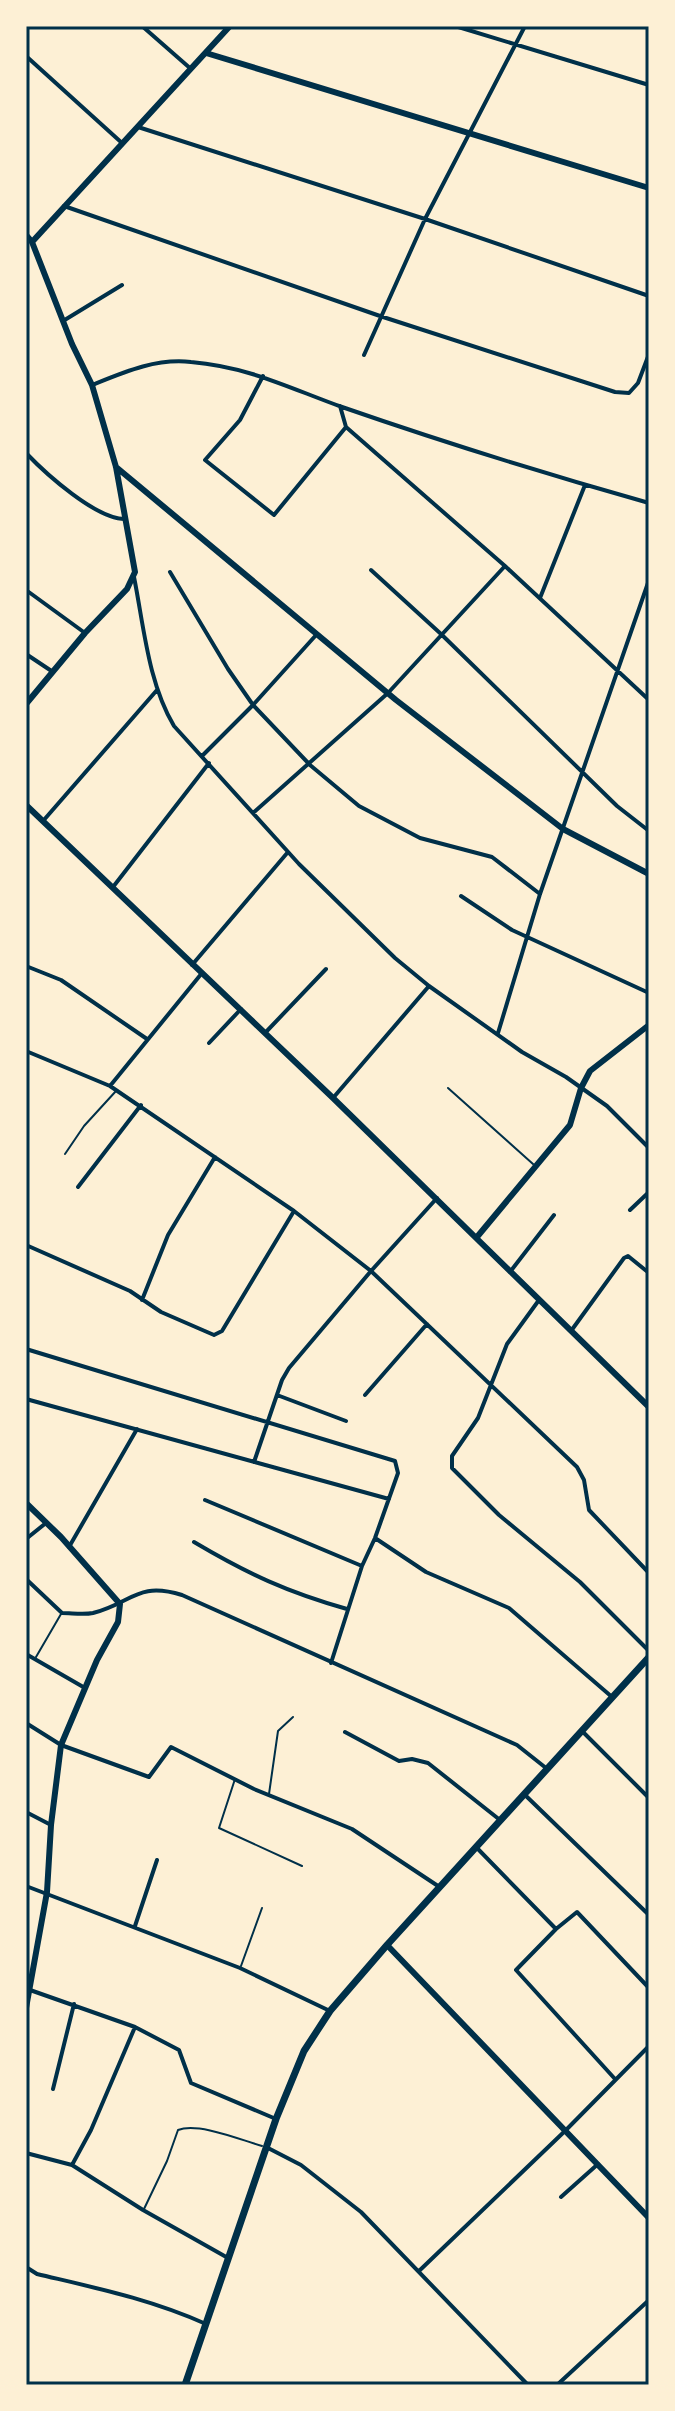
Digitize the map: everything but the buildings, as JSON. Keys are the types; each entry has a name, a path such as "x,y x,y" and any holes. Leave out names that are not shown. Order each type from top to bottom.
{"main road":[{"path":"185,2385 276,2119 304,2051 330,2011 387,1945 649,1657"}],"street":[{"path":"142,26 191,69"},
{"path":"32,242 230,26"},
{"path":"455,26 649,85"},
{"path":"364,355 425,219 525,26"},
{"path":"206,53 649,188"},
{"path":"26,56 123,143"},
{"path":"138,127 425,219 649,296"},
{"path":"64,206 380,316 615,392 629,393 638,383 649,354"},
{"path":"26,235 32,242 92,385 116,467 157,690 174,726 288,852 395,958 522,1052 607,1106 649,1148"},
{"path":"63,321 122,285"},
{"path":"92,385 146,364 189,361 263,376 340,406 649,503"},
{"path":"263,376 240,420 205,460 274,515 346,427"},
{"path":"340,406 346,427 505,566 649,700"},
{"path":"26,453 60,483 102,513 125,519"},
{"path":"116,467 388,693 563,829 649,874"},
{"path":"539,599 585,485"},
{"path":"253,813 388,693 505,566"},
{"path":"371,570 617,806 649,831"},
{"path":"170,572 253,705 310,765 359,806 420,838 492,857 540,894"},
{"path":"26,704 85,633 127,589 134,577"},
{"path":"498,1033 540,894 649,580"},
{"path":"26,590 85,633"},
{"path":"202,756 317,634"},
{"path":"26,654 53,672"},
{"path":"43,822 157,690"},
{"path":"113,887 209,763"},
{"path":"26,805 437,1198 649,1407"},
{"path":"192,965 288,852"},
{"path":"461,896 527,938 649,993"},
{"path":"26,966 61,980 148,1040"},
{"path":"265,1033 326,969"},
{"path":"110,1086 202,973"},
{"path":"333,1098 429,986"},
{"path":"209,1043 241,1009"},
{"path":"477,1237 570,1125 581,1088 590,1071 648,1028"},
{"path":"26,1051 110,1086 141,1105 294,1211 371,1271 577,1467 584,1480 589,1510 649,1573"},
{"path":"78,1187 141,1105"},
{"path":"142,1300 168,1235 216,1156"},
{"path":"630,1210 649,1192"},
{"path":"254,1463 289,1368 437,1198"},
{"path":"26,1245 130,1291 161,1312 214,1335 219,1334 294,1211"},
{"path":"510,1272 554,1215"},
{"path":"571,1331 624,1258 628,1256 649,1273"},
{"path":"539,1300 507,1344 473,1428 456,1449 452,1468 499,1515 580,1582 649,1651"},
{"path":"365,1395 427,1324"},
{"path":"26,1349 395,1461 398,1473 362,1566 331,1663"},
{"path":"277,1395 346,1421"},
{"path":"26,1399 389,1499"},
{"path":"69,1547 137,1429"},
{"path":"205,1500 362,1566"},
{"path":"26,1503 120,1604 118,1622 61,1745 47,1892 26,2008"},
{"path":"26,1539 46,1523"},
{"path":"375,1538 426,1572 509,1608 612,1697"},
{"path":"194,1542 261,1579 300,1596 347,1609"},
{"path":"26,1579 62,1613 90,1614 120,1604 137,1592 166,1590 182,1595 517,1745 548,1769"},
{"path":"26,1654 85,1688"},
{"path":"26,1723 61,1745 149,1777 171,1747 269,1795 352,1829 440,1887"},
{"path":"582,1730 649,1798"},
{"path":"345,1732 399,1761 412,1759 428,1763 500,1820"},
{"path":"524,1794 649,1915"},
{"path":"26,1812 51,1825"},
{"path":"477,1848 556,1929"},
{"path":"135,1926 157,1860"},
{"path":"26,1886 240,1968 330,2011"},
{"path":"615,2079 516,1970 573,1912 581,1913 649,1988"},
{"path":"387,1945 649,2218"},
{"path":"29,1989 135,2027 179,2050 191,2083 276,2119"},
{"path":"53,2089 74,2004"},
{"path":"72,2165 91,2130 135,2027"},
{"path":"419,2271 649,2046"},
{"path":"267,2148 301,2165 361,2212 528,2385"},
{"path":"26,2153 72,2165 228,2258"},
{"path":"561,2197 598,2164"},
{"path":"26,2267 37,2274 119,2292 174,2309 207,2324"},
{"path":"557,2385 649,2300"}],"lane":[{"path":"448,1088 536,1167"},
{"path":"65,1154 84,1126 117,1090"},
{"path":"35,1659 62,1613"},
{"path":"269,1795 278,1731 293,1717"},
{"path":"235,1779 219,1828 302,1866"},
{"path":"240,1968 262,1908"},
{"path":"143,2210 178,2130 185,2127 212,2132 267,2148"}]}
